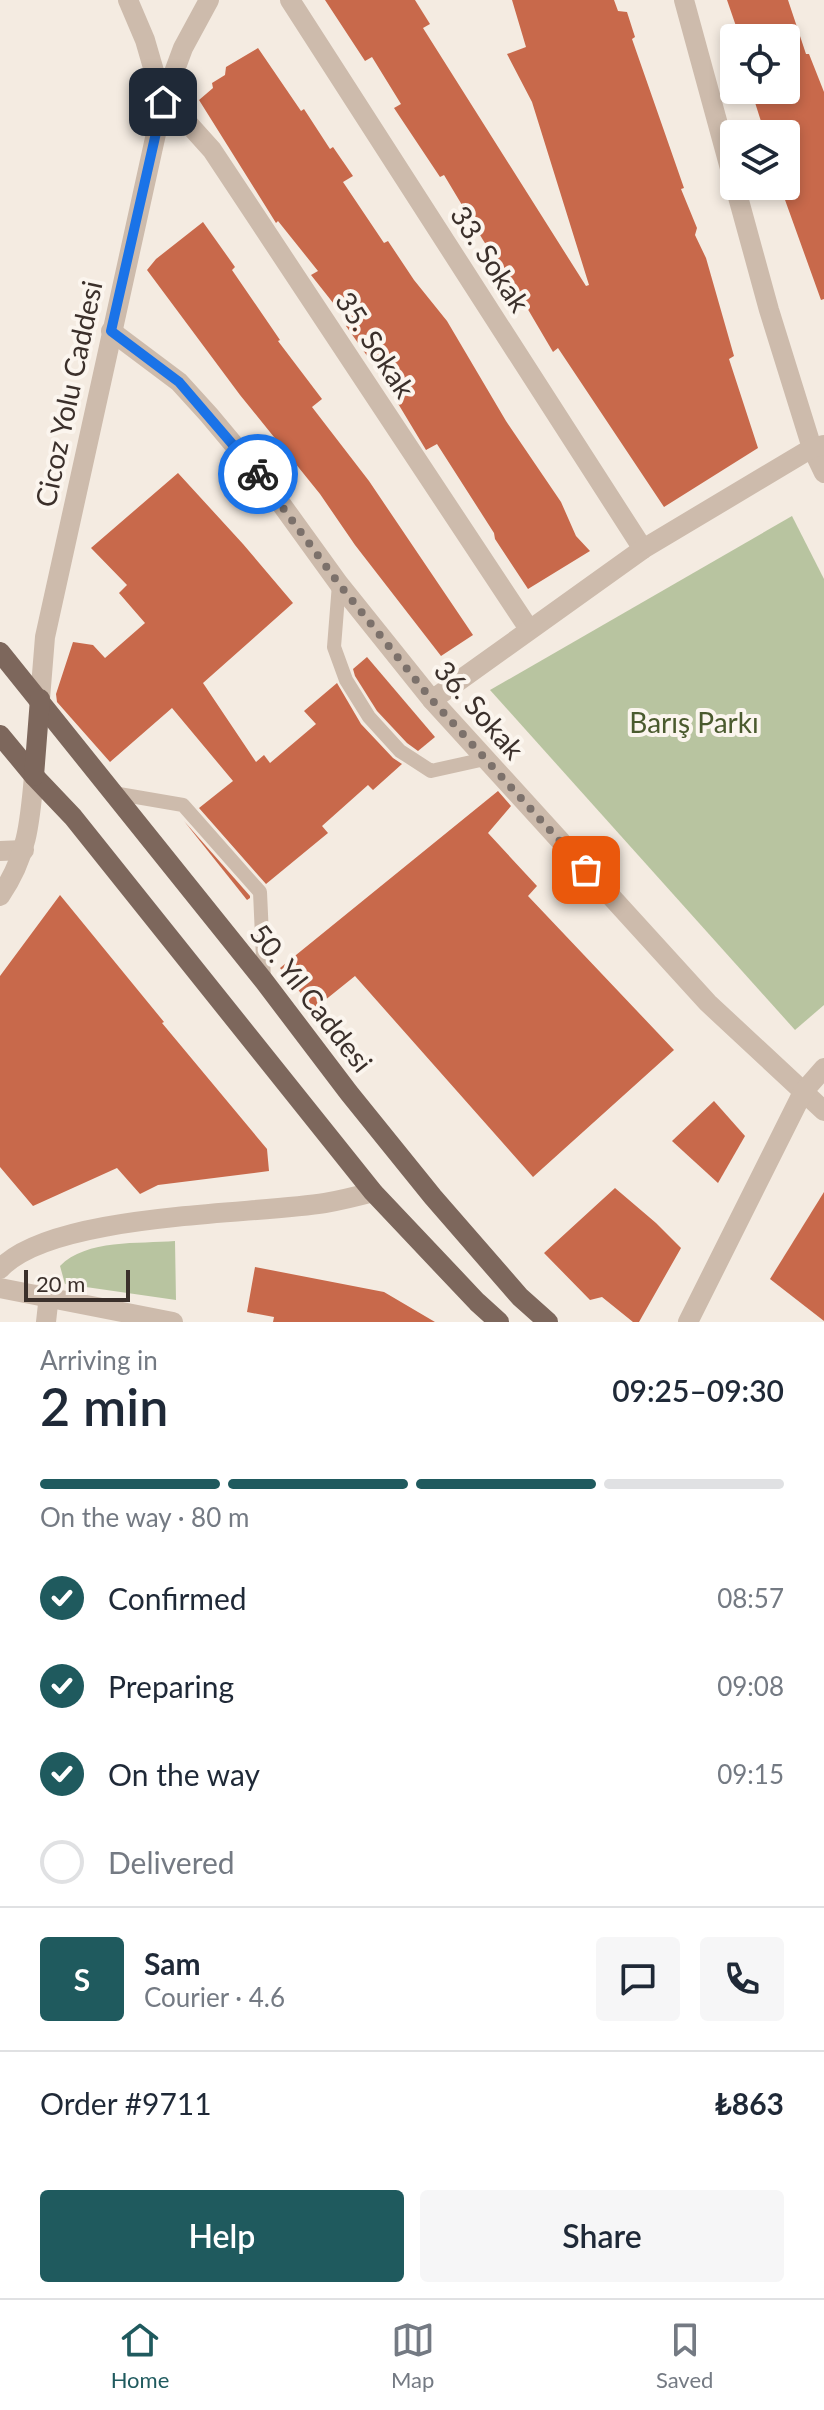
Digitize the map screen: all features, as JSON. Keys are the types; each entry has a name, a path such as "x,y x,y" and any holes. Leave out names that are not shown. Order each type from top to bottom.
{"main road":[{"name":"50. Yıl Caddesi","path":"0,652 433,1197 520,1297 548,1322"},
{"path":"34,776 40,699"},
{"path":"0,735 73,817 373,1192 499,1322"}],"street":[{"path":"128,0 145,40 163,102"},
{"name":"Cicoz Yolu Caddesi","path":"40,699 45,637 163,102 183,48 209,0"},
{"name":"33. Sokak","path":"290,0 643,549"},
{"path":"684,0 720,132"},
{"name":"35. Sokak","path":"163,102 185,120 212,150 529,629"},
{"path":"738,200 769,310 818,446 824,473"},
{"name":"36. Sokak","path":"111,331 179,382 266,483 339,584 432,700 708,1003 824,1111"},
{"path":"432,700 643,549 818,446"},
{"path":"0,896 16,874 24,850 34,776"},
{"path":"0,851 24,850"},
{"path":"688,1322 803,1092 824,1068"},
{"path":"0,1269 30,1247 109,1227 325,1203 373,1192"},
{"path":"0,1288 49,1295 173,1322"},
{"path":"46,1322 49,1295"}],"lane":[{"path":"339,584 334,647 346,680 369,717 400,751 431,771 485,759"},
{"path":"113,793 183,805 260,892 264,981"}],"green space":[{"name":"Barış Parkı","path":"792,516 824,579 824,1005 795,1030 490,690"},
{"path":"175,1241 176,1300 65,1284 60,1266 84,1251 114,1244"}],"building":[{"path":"325,0 415,0 430,24 423,28 586,286 589,285 532,102 507,54 526,47 512,0 614,0 618,11 627,12 635,37 632,39 684,188 681,189 697,228 695,235 706,258 734,356 729,359 758,448 664,507 558,348 553,352 444,175 440,177 394,108 401,104 372,57 365,61"},
{"path":"727,0 788,0 796,24 735,24"},
{"path":"800,36 824,92 824,299 821,300 785,200 800,200 800,120 761,120 755,104 800,104"},
{"path":"258,48 301,111 304,109 330,149 333,147 353,176 343,182 384,243 388,241 447,321 506,421 561,502 576,536 590,551 528,589 437,444 426,450 382,377 346,326 349,323 311,275 318,271 278,221 276,223 199,100 213,88 212,83 225,75 226,67"},
{"path":"203,222 235,267 232,270 278,341 322,399 312,407 369,481 473,635 441,656 147,270 156,259"},
{"path":"178,473 293,603 203,683 256,762 264,755 270,763 316,724 304,711 337,683 361,724 402,764 373,790 368,785 322,826 328,833 266,884 199,808 233,781 172,708 110,762 57,702 56,694 73,642 93,645 105,658 145,623 119,593 127,585 91,548"},
{"path":"367,657 435,737 418,751 377,711 355,676 353,669"},
{"path":"498,791 511,806 488,833 537,886 528,896 674,1050 533,1177 355,976 314,1009 280,968"},
{"path":"184,821 250,896 250,898 247,900"},
{"path":"60,895 267,1149 269,1171 158,1185 140,1194 117,1168 33,1206 0,1167 0,976"},
{"path":"714,1101 745,1136 718,1183 672,1141"},
{"path":"615,1188 681,1248 639,1322 633,1322 602,1297 590,1300 544,1253"},
{"path":"824,1192 824,1321 770,1279"},
{"path":"255,1267 384,1292 435,1322 273,1322 274,1317 247,1312"}],"way so far":[{"path":"258,474 339,584 432,700 586,870"}],"route":[{"path":"163,102 111,331 179,382 258,474"}]}
